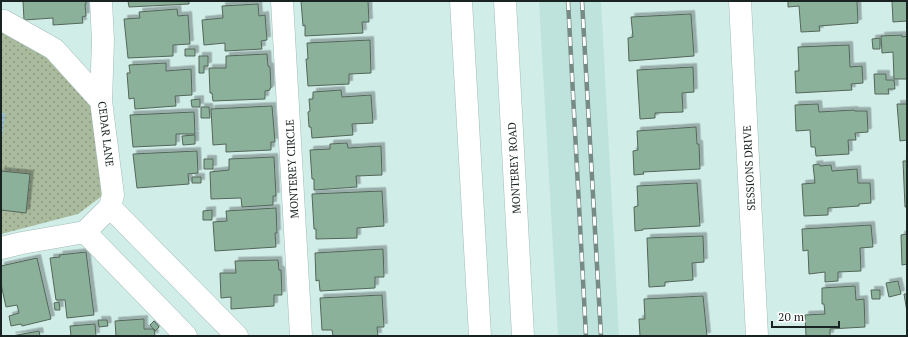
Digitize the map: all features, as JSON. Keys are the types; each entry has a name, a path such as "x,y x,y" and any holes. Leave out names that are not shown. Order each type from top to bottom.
{"street":[{"name":"CEDAR LANE","path":"101,1 103,40 101,101 113,195 110,207"},
{"name":"MONTEREY CIRCLE","path":"282,1 301,336"},
{"path":"461,1 480,336"},
{"name":"MONTEREY ROAD","path":"505,1 523,336"},
{"name":"SESSIONS DRIVE","path":"740,1 758,336"},
{"path":"1,21 4,21 54,50 101,101"},
{"path":"1,248 85,232 110,207 237,336"},
{"path":"85,232 186,336"}],"shaded area":[{"path":"539,1 601,1 619,336 558,336"},
{"path":"1,28 50,56 94,105 102,196 78,214 1,234"}],"water":[{"path":"1,113 5,113 1,148"}],"building":[{"path":"23,1 86,1 86,16 82,17 83,23 53,25 53,18 24,20"},
{"path":"128,1 189,1 189,4 129,7"},
{"path":"301,1 368,1 369,22 362,22 363,33 305,36 305,25 303,26"},
{"path":"788,1 857,1 858,23 819,26 820,31 801,32 799,6 788,7"},
{"path":"892,1 907,1 907,21 893,22"},
{"path":"258,4 259,16 265,15 267,40 261,41 262,49 225,51 225,43 204,45 202,20 223,18 222,6"},
{"path":"177,9 178,16 188,15 190,44 173,45 173,56 128,58 124,19 140,18 139,12"},
{"path":"691,14 694,56 629,61 628,38 633,37 631,17"},
{"path":"902,35 902,37 907,36 907,79 894,79 893,52 882,53 881,36"},
{"path":"880,38 880,49 873,49 872,39"},
{"path":"370,40 371,73 349,74 349,84 308,86 306,59 308,59 307,43"},
{"path":"849,45 850,67 862,66 863,83 851,84 852,90 796,93 795,71 799,71 798,47"},
{"path":"185,49 195,49 195,56 185,56"},
{"path":"267,54 268,66 270,67 271,88 270,90 265,91 265,99 213,101 212,93 210,93 209,68 226,68 226,56"},
{"path":"199,56 208,56 208,66 204,66 204,73 199,73"},
{"path":"166,63 166,71 191,69 192,95 175,96 176,106 135,109 134,98 129,99 127,73 130,73 129,65"},
{"path":"693,67 694,92 682,93 683,112 655,113 655,118 640,119 637,70"},
{"path":"874,74 886,74 886,80 894,80 895,89 888,89 889,94 875,94"},
{"path":"341,90 342,97 371,95 373,123 352,124 353,135 312,138 311,127 309,127 308,112 310,111 309,99 313,99 313,92"},
{"path":"200,99 200,107 192,107 191,100"},
{"path":"818,104 819,112 854,110 867,111 868,132 855,133 856,140 848,140 849,154 816,156 815,147 811,147 810,130 796,131 795,105"},
{"path":"897,104 907,104 907,140 900,141"},
{"path":"272,106 275,142 271,142 271,150 226,152 226,144 213,145 211,109"},
{"path":"201,107 209,107 210,118 201,118"},
{"path":"194,112 195,134 176,134 176,145 133,147 130,115"},
{"path":"696,127 697,144 699,144 700,169 643,172 644,174 634,175 633,151 638,150 637,131"},
{"path":"195,135 195,144 183,145 182,136"},
{"path":"347,143 348,148 381,146 382,175 356,176 357,187 314,190 310,150 330,149 330,144"},
{"path":"197,151 198,173 188,174 189,184 137,188 133,154"},
{"path":"274,157 276,196 273,196 273,205 242,207 241,198 211,199 210,172 229,170 229,159"},
{"path":"204,159 213,159 213,169 204,169"},
{"path":"903,161 907,161 907,207 905,207"},
{"path":"819,164 820,166 831,165 832,171 857,169 858,183 870,183 871,203 859,204 859,206 828,208 828,215 804,216 802,184 815,183 813,165"},
{"path":"1,171 30,174 26,213 1,210"},
{"path":"192,177 201,177 201,183 192,183"},
{"path":"697,183 700,226 643,229 635,231 634,207 638,206 637,186"},
{"path":"382,191 384,226 357,228 357,238 316,239 312,194"},
{"path":"276,208 276,247 215,251 213,222 227,221 226,211"},
{"path":"212,210 212,220 203,220 203,211"},
{"path":"871,225 873,247 860,248 861,271 838,272 838,281 825,282 825,272 809,274 808,250 803,251 802,229"},
{"path":"907,234 907,264 902,265 901,235"},
{"path":"703,236 704,262 692,263 693,280 665,282 665,286 649,287 647,238"},
{"path":"383,249 384,277 375,277 375,288 320,291 319,280 316,281 315,253"},
{"path":"86,252 94,315 67,318 65,300 56,300 50,258 60,257 59,255"},
{"path":"37,258 51,319 22,326 21,324 11,326 9,316 19,313 17,305 6,307 1,284 1,266"},
{"path":"278,260 279,270 281,270 282,295 274,295 274,306 231,309 231,297 221,298 220,273 236,273 235,261"},
{"path":"898,281 901,294 889,297 886,283"},
{"path":"855,286 856,300 864,299 865,327 830,329 830,336 806,336 805,315 825,314 824,304 822,304 822,288"},
{"path":"871,290 880,290 880,299 872,299"},
{"path":"904,294 907,294 907,312"},
{"path":"382,295 384,327 377,327 378,336 333,336 332,330 322,330 320,298"},
{"path":"703,296 707,336 640,336 639,319 645,319 644,299"},
{"path":"59,302 60,310 55,310 54,303"},
{"path":"144,319 144,329 154,329 155,336 116,336 115,321"},
{"path":"98,320 107,320 108,326 99,327"},
{"path":"154,321 159,327 155,331 150,325"},
{"path":"95,324 96,336 71,336 70,326"},
{"path":"39,331 40,336 12,336"}],"railway":[{"path":"568,1 586,336"},
{"path":"582,1 601,336"}]}
